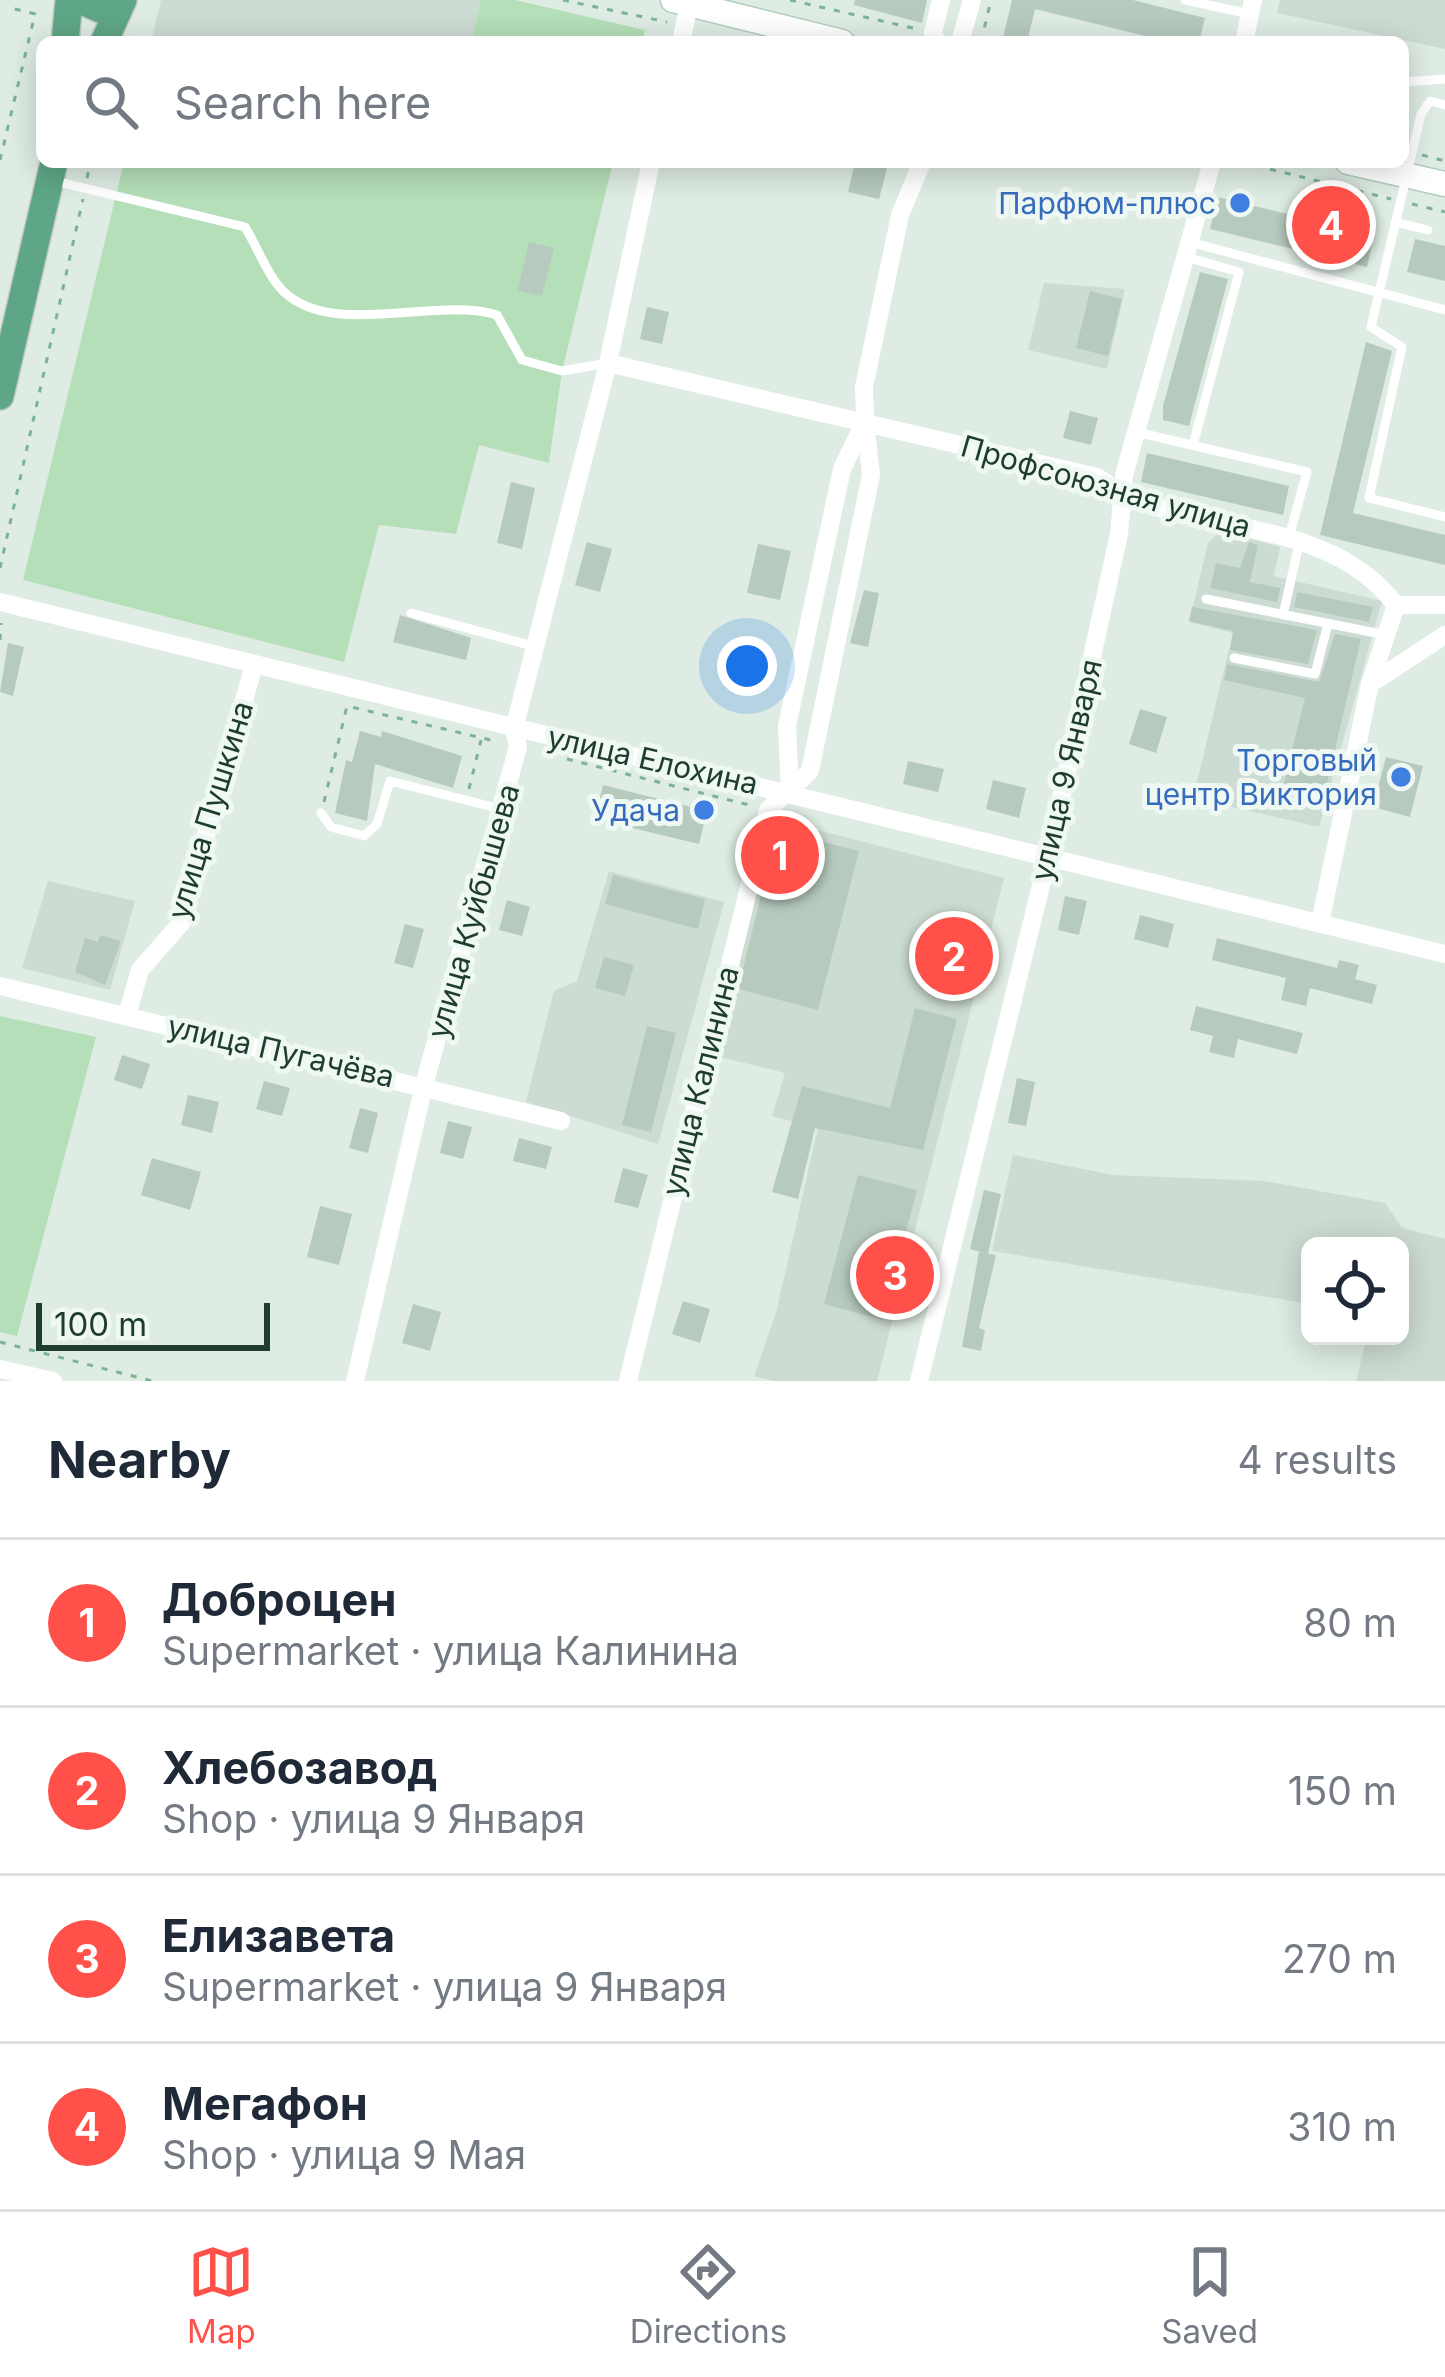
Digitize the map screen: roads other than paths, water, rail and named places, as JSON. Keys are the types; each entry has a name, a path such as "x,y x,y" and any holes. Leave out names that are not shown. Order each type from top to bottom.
{"main road":[{"path":"66,36 69,0"},
{"path":"80,0 100,10 121,0"},
{"path":"106,36 121,0"},
{"path":"0,396 52,171"}],"street":[{"path":"935,36 941,0"},
{"path":"962,36 972,0"},
{"path":"683,14 808,36"},
{"name":"улица Куйбышева","path":"355,1381 424,1085 502,809 650,168"},
{"path":"790,791 810,771 872,475 864,387 900,215 920,168"},
{"name":"улица 9 Января","path":"920,1381 1048,857 1119,534 1120,495 1210,168"},
{"path":"1375,168 1445,184"},
{"name":"Профсоюзная улица","path":"608,363 1096,477 1120,495 1294,539 1354,566 1379,583 1396,605"},
{"path":"790,791 787,726 842,470 865,421"},
{"name":"улица Елохина","path":"0,602 254,665 516,738 790,791 1445,954"},
{"path":"1320,923 1370,684 1396,605 1445,605"},
{"path":"1370,684 1445,635"},
{"name":"улица Пушкина","path":"127,1015 140,970 181,923 254,665"},
{"name":"улица Калинина","path":"628,1381 769,810 790,791"},
{"name":"улица Пугачёва","path":"0,986 560,1121"},
{"path":"0,1369 53,1381"}],"lane":[{"path":"1185,0 1251,7"},
{"path":"1409,82 1445,79"},
{"path":"1409,163 1421,114 1430,101 1445,105"},
{"path":"1408,168 1370,327 1402,346 1369,498 1445,517"},
{"path":"52,171 85,189 245,227 284,292 331,312 356,316 472,308 497,315 522,360 562,371 608,363"},
{"path":"1395,222 1428,230"},
{"path":"1188,249 1445,310"},
{"path":"1188,249 1239,272 1193,445"},
{"path":"1136,432 1307,472 1283,614"},
{"path":"1206,599 1386,635"},
{"path":"411,614 536,646"},
{"path":"1234,658 1315,674 1328,624"},
{"path":"321,813 331,826 364,836 377,824 390,781 502,809"}],"place":[{"name":"Парфюм-плюс","path":"1240,203"},
{"name":"Мегафон","path":"1331,225"},
{"name":"Торговый центр Виктория","path":"1401,777"},
{"name":"Удача","path":"704,810"},
{"name":"Доброцен","path":"780,855"},
{"name":"Хлебозавод","path":"954,956"},
{"name":"Елизавета","path":"895,1275"}]}
